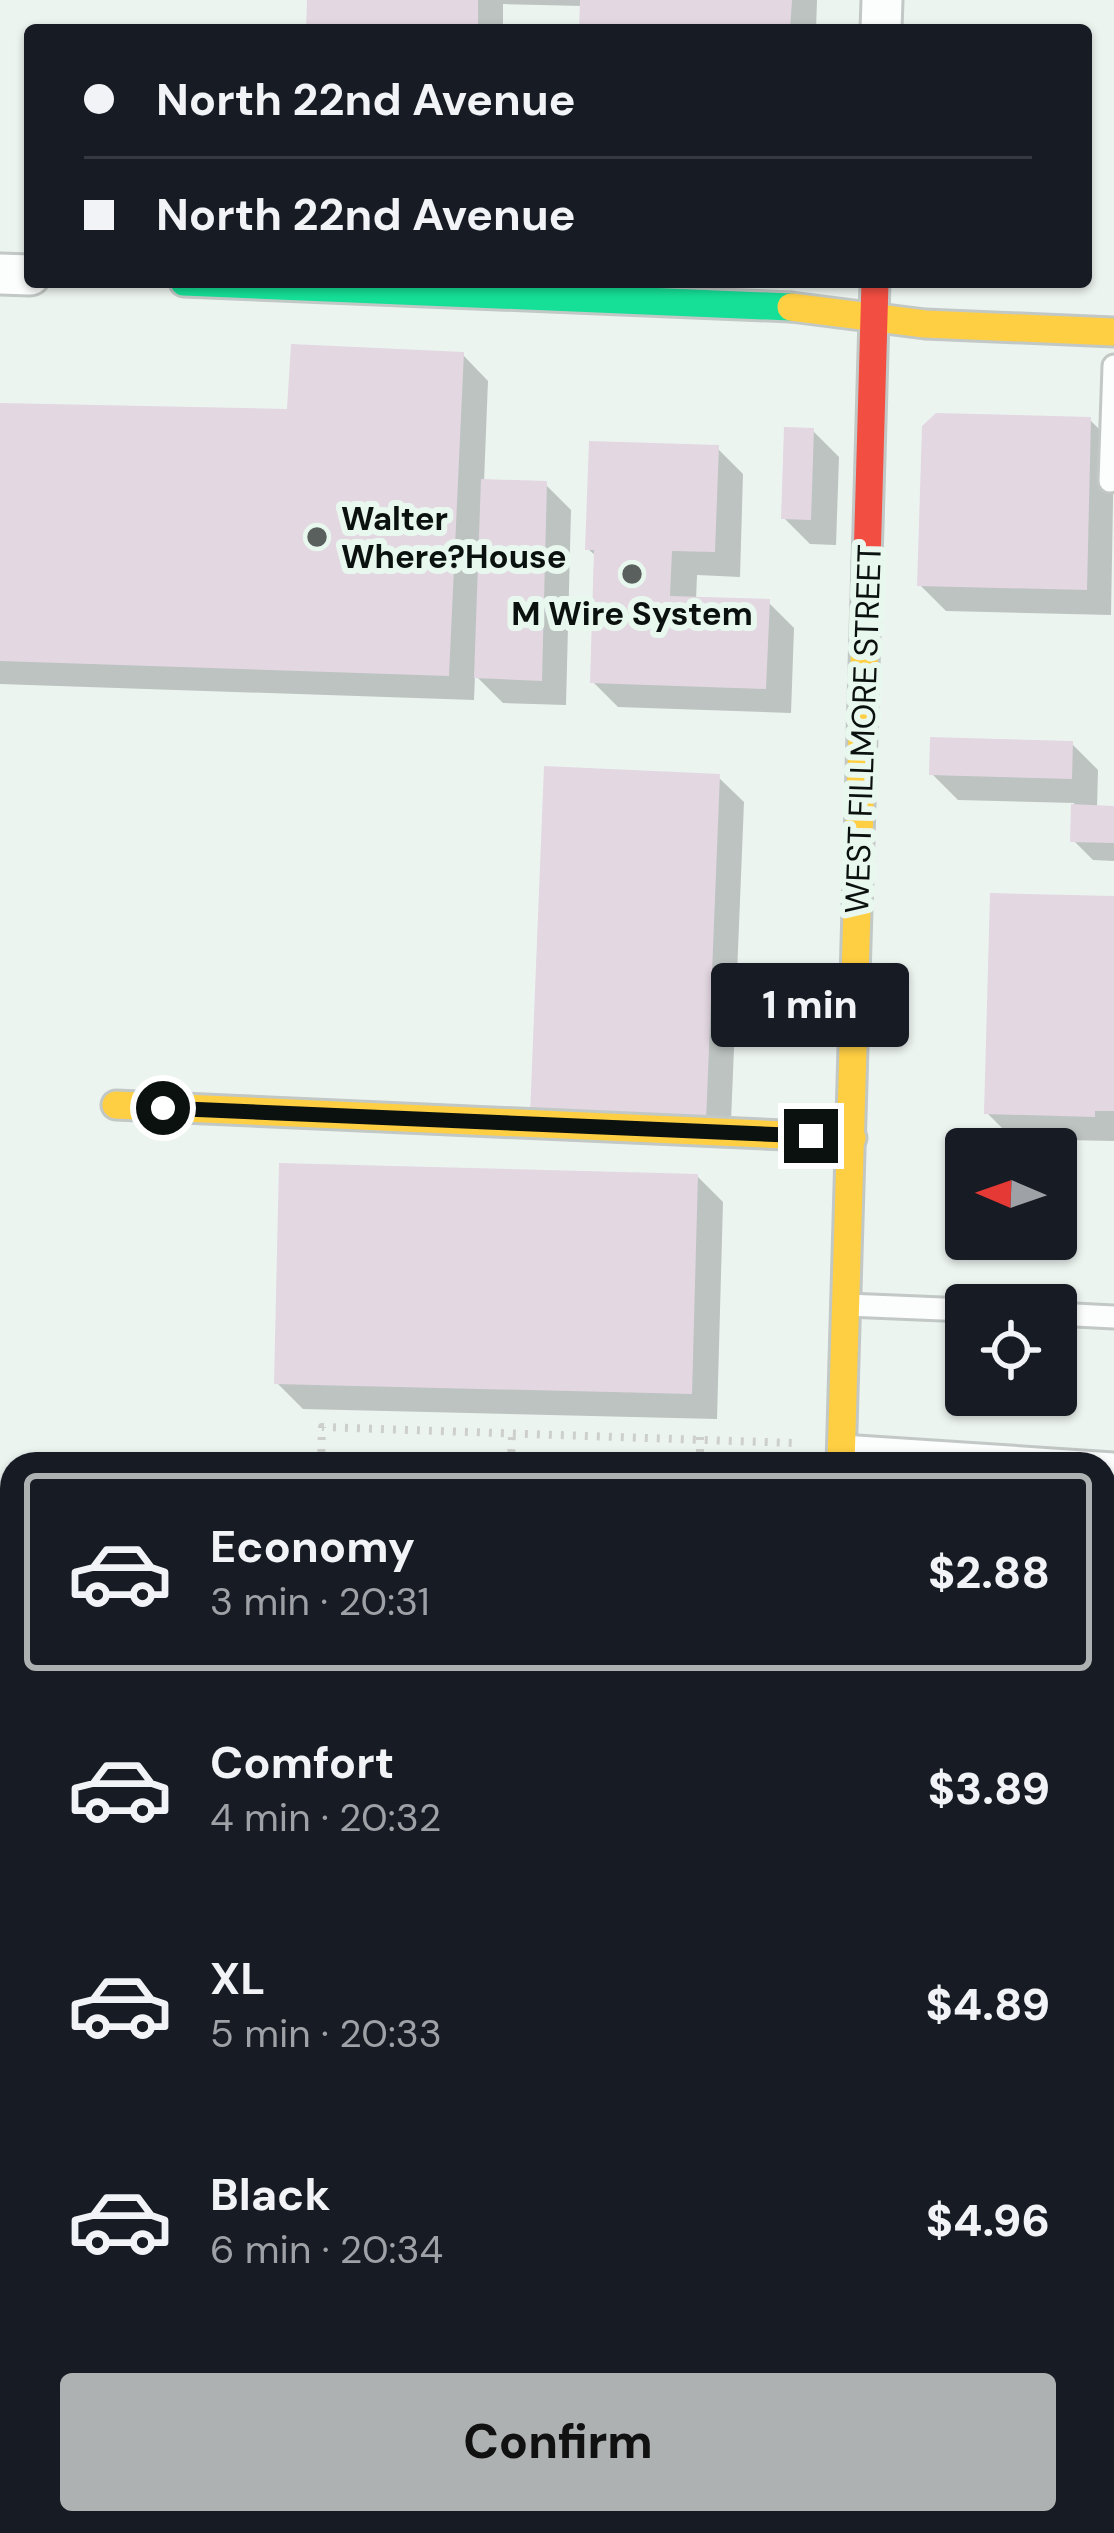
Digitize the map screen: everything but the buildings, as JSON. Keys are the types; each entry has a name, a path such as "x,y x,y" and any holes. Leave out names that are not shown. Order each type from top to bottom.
{"main road":[{"path":"330,288 818,308 1114,332"},
{"name":"WEST FILLMORE STREET","path":"841,1452 875,288"},
{"path":"116,1106 852,1138"}],"lane":[{"path":"1110,481 1114,366"},
{"path":"846,1305 945,1309"},
{"path":"1077,1315 1114,1317"}],"path":[{"path":"321,1452 322,1427 791,1440 800,1452"},
{"path":"511,1452 512,1432"},
{"path":"700,1438 700,1452"}],"traffic: fast":[{"path":"330,288 791,307"}],"traffic: slow":[{"path":"791,307 925,324 1114,332"},
{"path":"841,1452 867,562"},
{"path":"116,1105 852,1138"}],"traffic: jam":[{"path":"867,562 875,288"}],"place":[{"name":"Walter Where?House","path":"317,537"},
{"name":"M Wire System","path":"632,574"}],"route":[{"path":"163,1108 811,1136"}]}
